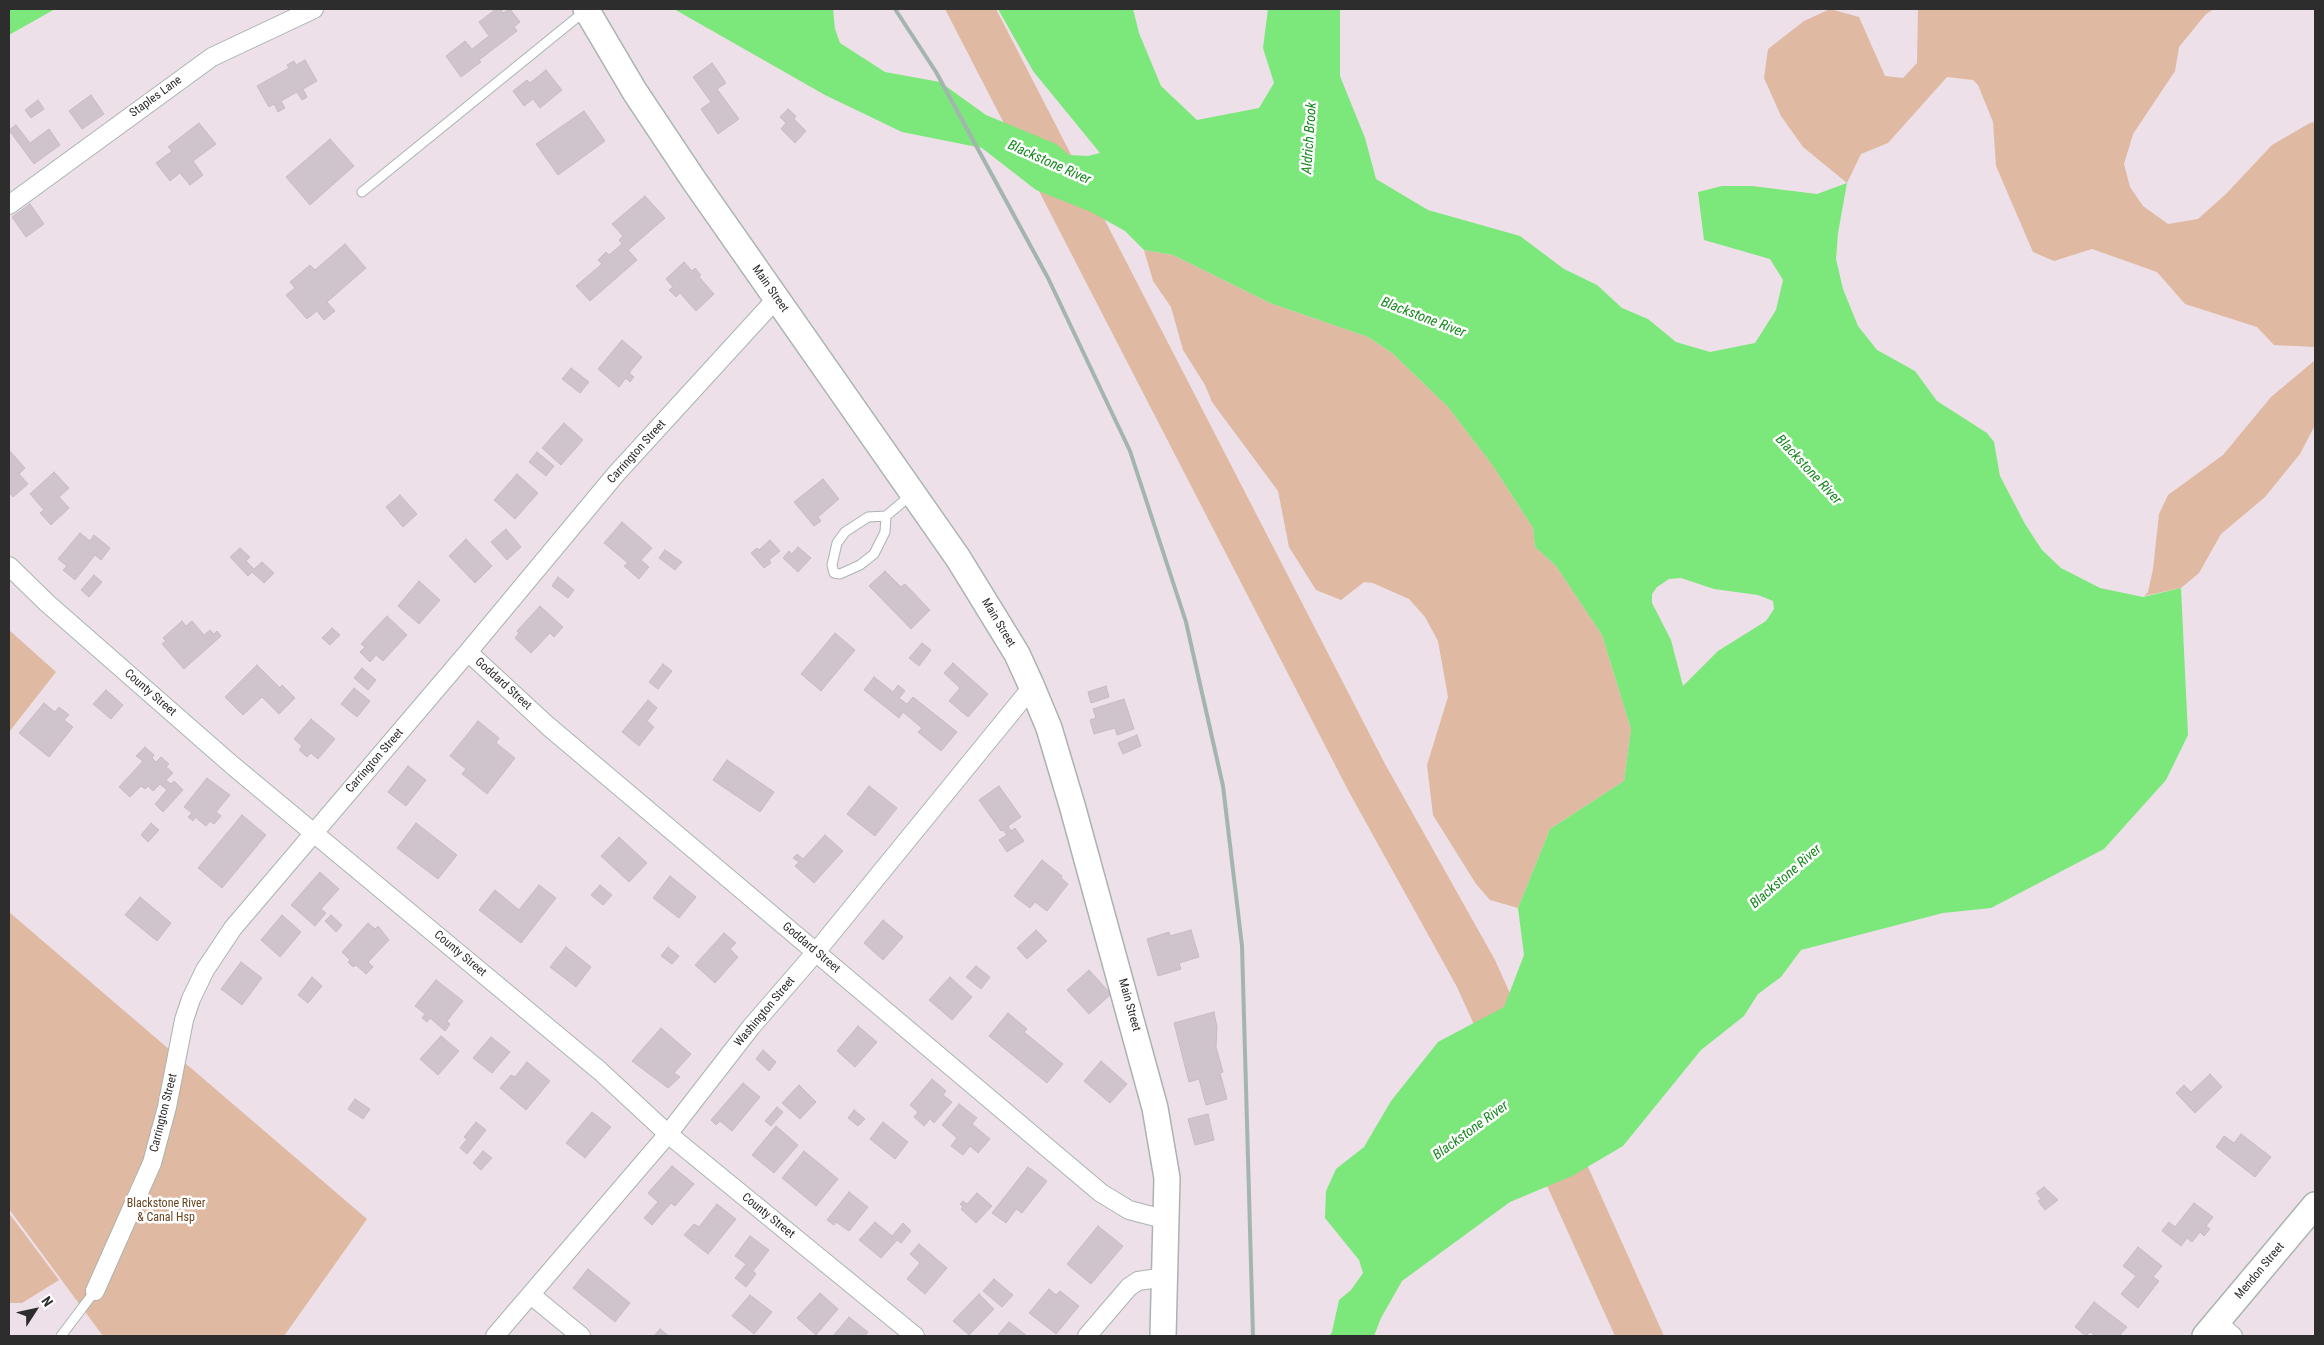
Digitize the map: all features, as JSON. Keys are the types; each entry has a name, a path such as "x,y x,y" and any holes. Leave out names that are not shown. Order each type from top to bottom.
{"main road":[{"name":"Main Street","path":"587,9 635,92 776,300 976,586 1017,654 1032,687 1049,728 1062,771 1139,1042 1155,1108 1167,1178 1163,1336"},
{"name":"Mendon Street","path":"2218,1332 2315,1205"}],"street":[{"name":"Staples Lane","path":"9,205 212,57 314,9"},
{"name":"Carrington Street","path":"94,1291 152,1164 167,1107 190,999 205,970 233,928 468,652 616,474 776,300"},
{"name":"County Street","path":"9,566 225,759 600,1071 668,1134 915,1336"},
{"name":"Goddard Street","path":"468,652 548,726 1101,1193 1128,1210 1167,1220"},
{"name":"Washington Street","path":"495,1336 668,1134 751,1027 816,952 1032,687"},
{"path":"1087,1336 1128,1287 1138,1281 1165,1277"},
{"path":"531,1295 581,1336"}],"lane":[{"path":"362,192 587,9"},
{"path":"886,516 886,532 874,554 860,566 840,574 834,573 832,565 837,543 844,532 868,517 886,516 913,494"},
{"path":"61,1336 94,1291"}],"green space":[{"path":"945,9 996,9 1385,764 1495,960 1664,1336 1615,1336 1457,987 1348,790"},
{"path":"1830,9 1859,17 1885,76 1903,78 1917,63 1918,9 2214,9 2206,14 2179,47 2175,71 2133,134 2124,164 2130,187 2143,206 2168,224 2198,219 2226,194 2272,145 2315,122 2315,347 2274,345 2257,327 2185,304 2157,272 2092,249 2054,261 2033,252 1996,166 1993,122 1978,85 1973,80 1947,77 1888,143 1861,154 1847,183 1803,147 1781,116 1764,78 1768,49 1804,21"},
{"path":"1144,250 1173,255 1270,303 1368,337 1392,353 1448,407 1493,466 1533,528 1535,547 1556,566 1602,635 1631,729 1624,781 1550,829 1518,908 1490,900 1476,884 1433,815 1427,765 1448,697 1438,641 1425,617 1409,599 1373,583 1364,582 1341,600 1316,590 1289,547 1278,491 1212,402 1205,385 1183,350 1171,307 1153,281"},
{"path":"2315,352 2315,425 2300,454 2265,497 2221,534 2199,573 2181,588 2144,596 2148,592 2153,569 2159,514 2168,495 2223,455 2271,397 2314,361"},
{"path":"9,630 56,672 9,732"},
{"name":"Blackstone River & Canal Hsp","path":"9,912 367,1219 284,1336 103,1336 9,1209"},
{"path":"9,1213 59,1280 22,1303 9,1303"}],"water":[{"path":"9,9 55,9 9,35"},
{"path":"674,9 833,9 835,29 840,43 885,72 940,82 986,115 1056,144 1069,155 1088,156 1100,153 1033,71 998,9 1133,9 1139,33 1161,86 1197,120 1259,108 1274,83 1263,48 1268,9 1340,9 1340,76 1365,138 1376,179 1428,210 1520,236 1564,269 1597,285 1622,308 1648,319 1676,342 1710,352 1755,343 1776,310 1783,280 1770,259 1704,240 1698,192 1722,186 1752,186 1817,194 1847,183 1838,233 1836,259 1843,289 1858,326 1877,350 1915,371 1937,401 1987,433 1994,442 2000,476 2025,524 2042,550 2061,568 2100,588 2143,597 2181,588 2188,735 2166,780 2104,849 1991,908 1943,913 1801,950 1781,977 1758,994 1744,1016 1701,1050 1623,1146 1572,1176 1510,1202 1402,1281 1381,1318 1374,1336 1329,1336 1332,1332 1339,1300 1351,1290 1363,1273 1359,1260 1325,1218 1326,1191 1336,1169 1364,1147 1391,1101 1438,1042 1504,1007 1524,955 1518,908 1550,829 1624,781 1631,729 1602,635 1556,566 1535,547 1533,528 1493,466 1448,407 1392,353 1368,337 1270,303 1173,255 1144,250 1125,231 1091,212 1036,190 982,148 902,132 825,95","holes":["1681,578 1714,589 1758,595 1773,601 1774,609 1766,621 1718,651 1683,686 1671,640 1652,603 1652,594 1657,587 1669,579"]}],"building":[{"path":"496,9 501,9 503,13 510,9 520,22 514,27 517,31 479,60 481,62 461,77 446,56 465,41 472,49 489,36 479,22"},
{"path":"305,60 317,81 303,89 307,97 302,100 297,92 281,101 285,108 278,112 274,104 269,107 257,86 289,68 287,65 294,61 296,65"},
{"path":"712,63 726,83 717,89 739,119 718,134 701,109 711,102 693,77"},
{"path":"546,70 562,90 540,108 533,99 524,106 513,91 527,80 530,83"},
{"path":"91,95 104,114 82,129 69,111"},
{"path":"38,100 44,109 31,118 25,110"},
{"path":"788,109 796,116 794,119 806,131 795,143 781,129 786,123 780,117"},
{"path":"584,111 605,141 558,175 536,144"},
{"path":"199,123 216,144 193,161 203,175 190,185 180,173 170,181 156,163 172,151 168,147"},
{"path":"16,125 30,143 49,129 60,145 34,164 9,130"},
{"path":"330,139 354,166 310,205 286,177"},
{"path":"645,196 665,218 628,250 637,260 590,301 576,286 602,264 598,260 606,252 609,255 622,244 619,240 623,236 612,224"},
{"path":"30,204 44,224 26,237 12,217"},
{"path":"345,244 366,268 327,302 335,311 324,320 317,311 307,319 286,295 295,288 290,282 310,265 315,270"},
{"path":"684,262 692,271 695,268 701,275 699,277 714,294 696,311 680,293 676,297 669,290 673,287 666,279"},
{"path":"622,340 642,357 629,373 634,377 630,382 626,378 619,387 598,369"},
{"path":"571,368 589,382 580,393 562,379"},
{"path":"564,423 583,440 561,465 542,448"},
{"path":"9,450 25,468 19,474 28,484 13,497 9,493"},
{"path":"537,452 554,466 546,476 529,462"},
{"path":"54,472 69,488 59,497 69,508 51,525 40,513 44,510 30,494"},
{"path":"517,474 538,493 515,519 494,500"},
{"path":"823,479 839,499 818,517 821,521 814,526 794,502"},
{"path":"400,495 417,514 403,527 386,507"},
{"path":"622,522 652,548 641,560 649,567 639,579 624,566 628,563 604,543"},
{"path":"506,529 521,547 507,560 491,542"},
{"path":"80,533 90,541 94,535 110,548 101,560 95,555 75,580 63,570 67,566 58,559"},
{"path":"466,539 492,566 475,583 449,556"},
{"path":"770,540 780,551 769,560 771,563 764,568 751,553 757,548 759,550"},
{"path":"798,547 811,558 798,572 783,558 789,551 792,554"},
{"path":"240,548 250,557 246,561 254,569 262,562 274,573 264,583 252,572 248,576 230,557"},
{"path":"665,550 682,562 675,570 659,558"},
{"path":"885,571 901,587 905,584 930,610 911,629 869,586"},
{"path":"94,575 102,582 89,597 81,590"},
{"path":"558,577 574,590 568,598 552,586"},
{"path":"419,581 440,600 419,624 398,606"},
{"path":"540,606 563,627 554,637 550,633 531,653 515,638 519,633 517,631"},
{"path":"387,616 407,635 383,661 376,655 370,662 360,652 365,647 361,644"},
{"path":"182,621 186,626 192,621 204,635 210,630 214,634 217,631 221,636 184,669 162,644 166,641 163,638"},
{"path":"332,628 340,635 330,645 322,638"},
{"path":"835,633 855,650 821,691 801,674"},
{"path":"922,643 931,650 919,666 909,658"},
{"path":"953,663 988,694 968,717 949,701 960,688 944,673"},
{"path":"663,664 672,671 658,689 649,682"},
{"path":"257,665 280,688 282,685 295,698 279,714 262,697 243,715 225,697"},
{"path":"362,668 376,680 368,690 354,678"},
{"path":"874,677 893,692 898,685 905,691 899,698 907,704 913,697 957,732 941,751 918,732 922,728 903,712 899,718 864,690"},
{"path":"1106,686 1109,697 1091,703 1088,692"},
{"path":"354,688 370,701 357,717 341,704"},
{"path":"106,690 123,705 111,719 93,704"},
{"path":"1124,699 1134,729 1117,735 1115,728 1094,734 1090,720 1096,718 1093,709"},
{"path":"648,700 657,708 647,721 654,727 639,746 622,732"},
{"path":"44,703 55,712 59,707 69,715 64,720 73,727 49,757 19,733"},
{"path":"311,719 335,739 318,759 311,753 307,757 299,750 302,746 294,739"},
{"path":"478,721 499,738 496,743 515,758 487,794 462,774 466,769 450,756"},
{"path":"1137,735 1141,746 1123,754 1118,743"},
{"path":"145,747 154,755 152,758 156,762 161,757 169,764 166,767 173,773 166,780 171,784 174,781 183,790 163,812 155,804 167,790 160,784 153,791 148,786 145,789 141,786 130,797 119,787 143,761 136,756"},
{"path":"727,760 774,792 760,812 713,780"},
{"path":"408,766 426,780 406,806 388,792"},
{"path":"207,778 230,795 216,812 221,816 214,824 210,821 206,826 195,817 193,821 188,817 192,813 184,807"},
{"path":"869,786 897,808 875,836 847,814"},
{"path":"999,786 1021,817 1008,826 1011,831 1015,828 1024,841 1007,852 999,840 1007,835 1003,830 1001,831 979,800"},
{"path":"242,815 266,835 222,888 198,868"},
{"path":"151,823 159,830 148,842 141,835"},
{"path":"416,823 457,855 438,879 397,848"},
{"path":"825,835 843,851 814,883 795,866 799,862 793,858 797,854 803,859"},
{"path":"619,837 647,863 629,882 601,856"},
{"path":"1042,860 1062,876 1061,878 1068,884 1047,911 1035,902 1030,908 1014,896"},
{"path":"320,872 339,889 321,909 326,913 315,926 291,905"},
{"path":"670,876 696,897 679,918 653,898"},
{"path":"539,885 556,898 521,943 479,910 495,890 519,910"},
{"path":"600,885 612,895 603,905 591,895"},
{"path":"140,897 171,923 157,941 125,915"},
{"path":"282,915 301,932 280,957 261,940"},
{"path":"331,915 342,925 336,932 325,921"},
{"path":"883,920 903,937 883,960 864,943"},
{"path":"368,923 375,929 378,926 389,940 368,962 373,967 366,974 356,965 353,967 348,962 350,960 342,952"},
{"path":"1036,930 1047,941 1027,959 1017,948"},
{"path":"1191,930 1199,957 1179,963 1181,969 1158,976 1147,939 1169,932 1170,936"},
{"path":"724,933 736,943 730,949 738,957 715,983 695,965"},
{"path":"566,947 591,967 576,987 550,967"},
{"path":"668,947 679,956 672,964 661,956"},
{"path":"241,962 262,978 242,1005 221,989"},
{"path":"976,966 990,977 981,989 966,977"},
{"path":"1089,970 1111,994 1089,1014 1067,990"},
{"path":"312,977 322,986 308,1003 298,995"},
{"path":"950,977 972,997 952,1020 929,1000"},
{"path":"436,980 463,1001 447,1021 450,1024 445,1031 430,1018 427,1022 422,1018 425,1014 415,1006"},
{"path":"1214,1012 1217,1027 1216,1047 1223,1072 1220,1073 1227,1099 1206,1105 1199,1079 1189,1082 1174,1023"},
{"path":"1008,1013 1027,1029 1024,1032 1063,1064 1047,1083 989,1036"},
{"path":"858,1026 877,1042 855,1067 837,1051"},
{"path":"661,1028 691,1054 674,1073 680,1077 668,1088 632,1061"},
{"path":"441,1036 459,1051 438,1075 420,1059"},
{"path":"491,1037 510,1052 492,1073 473,1058"},
{"path":"763,1050 776,1062 769,1071 756,1059"},
{"path":"1101,1061 1127,1084 1110,1103 1084,1081"},
{"path":"527,1062 550,1081 526,1110 500,1088 511,1075 515,1077"},
{"path":"2210,1074 2222,1087 2195,1113 2176,1093 2184,1085 2191,1092"},
{"path":"932,1079 946,1091 943,1095 952,1102 934,1123 930,1119 924,1126 914,1117 918,1112 910,1105"},
{"path":"743,1083 760,1097 732,1131 720,1121 716,1125 711,1120"},
{"path":"799,1085 816,1102 800,1119 782,1103"},
{"path":"355,1099 370,1109 363,1119 348,1109"},
{"path":"959,1104 977,1118 972,1124 990,1139 978,1153 970,1146 963,1155 951,1146 957,1138 942,1125"},
{"path":"777,1107 783,1112 771,1126 765,1121"},
{"path":"854,1110 865,1119 858,1126 848,1118"},
{"path":"592,1112 611,1127 585,1158 566,1143"},
{"path":"1208,1114 1214,1140 1195,1145 1188,1119"},
{"path":"476,1122 486,1130 467,1154 460,1148 467,1139 464,1137"},
{"path":"883,1122 908,1142 895,1159 870,1139"},
{"path":"776,1126 798,1145 774,1173 752,1155"},
{"path":"2241,1134 2271,1157 2255,1177 2216,1147 2224,1136 2234,1143"},
{"path":"483,1151 492,1158 481,1170 473,1163"},
{"path":"804,1151 838,1179 816,1206 782,1178"},
{"path":"672,1166 694,1184 675,1206 671,1203 652,1225 644,1218 658,1202 648,1193"},
{"path":"1028,1167 1047,1181 1022,1213 1016,1209 1006,1223 992,1213"},
{"path":"2044,1187 2058,1200 2045,1210 2038,1201 2041,1199 2036,1193"},
{"path":"849,1192 868,1207 849,1231 836,1222 834,1225 827,1220"},
{"path":"977,1193 992,1206 976,1223 961,1209 963,1207 960,1204 963,1201 967,1204"},
{"path":"2194,1203 2213,1217 2206,1226 2210,1229 2204,1236 2200,1232 2192,1242 2187,1238 2181,1246 2162,1231 2169,1222 2175,1227"},
{"path":"717,1204 736,1219 708,1254 684,1235 694,1224 699,1227"},
{"path":"875,1222 892,1236 903,1223 911,1231 901,1243 897,1240 881,1258 859,1240"},
{"path":"1098,1226 1123,1246 1091,1284 1067,1264"},
{"path":"750,1236 769,1250 753,1271 756,1274 746,1287 735,1278 746,1264 735,1256"},
{"path":"919,1244 947,1268 925,1294 907,1279 920,1263 910,1254"},
{"path":"2138,1247 2162,1266 2153,1277 2159,1281 2138,1308 2121,1294 2136,1276 2123,1266"},
{"path":"588,1269 630,1303 615,1322 573,1288"},
{"path":"994,1279 1013,1295 1002,1307 983,1291"},
{"path":"1049,1289 1056,1295 1060,1291 1079,1306 1056,1334 1029,1313"},
{"path":"820,1293 838,1309 816,1335 797,1318"},
{"path":"979,1294 994,1309 969,1335 953,1321"},
{"path":"750,1295 772,1312 754,1334 732,1316"},
{"path":"2094,1302 2127,1327 2119,1336 2096,1336 2090,1332 2086,1336 2075,1327"},
{"path":"849,1317 868,1332 865,1336 833,1336"},
{"path":"1009,1322 1027,1336 997,1336"},
{"path":"660,1329 669,1336 654,1336"}],"railway":[{"path":"895,9 936,72 1048,278 1130,451 1186,622 1223,786 1242,946 1253,1336"}],"water label":[{"name":"Aldrich Brook","path":"1310,138"},
{"name":"Blackstone River","path":"1049,163"},
{"name":"Blackstone River","path":"1423,318"},
{"name":"Blackstone River","path":"1808,470"},
{"name":"Blackstone River","path":"1786,877"},
{"name":"Blackstone River","path":"1471,1131"}]}
